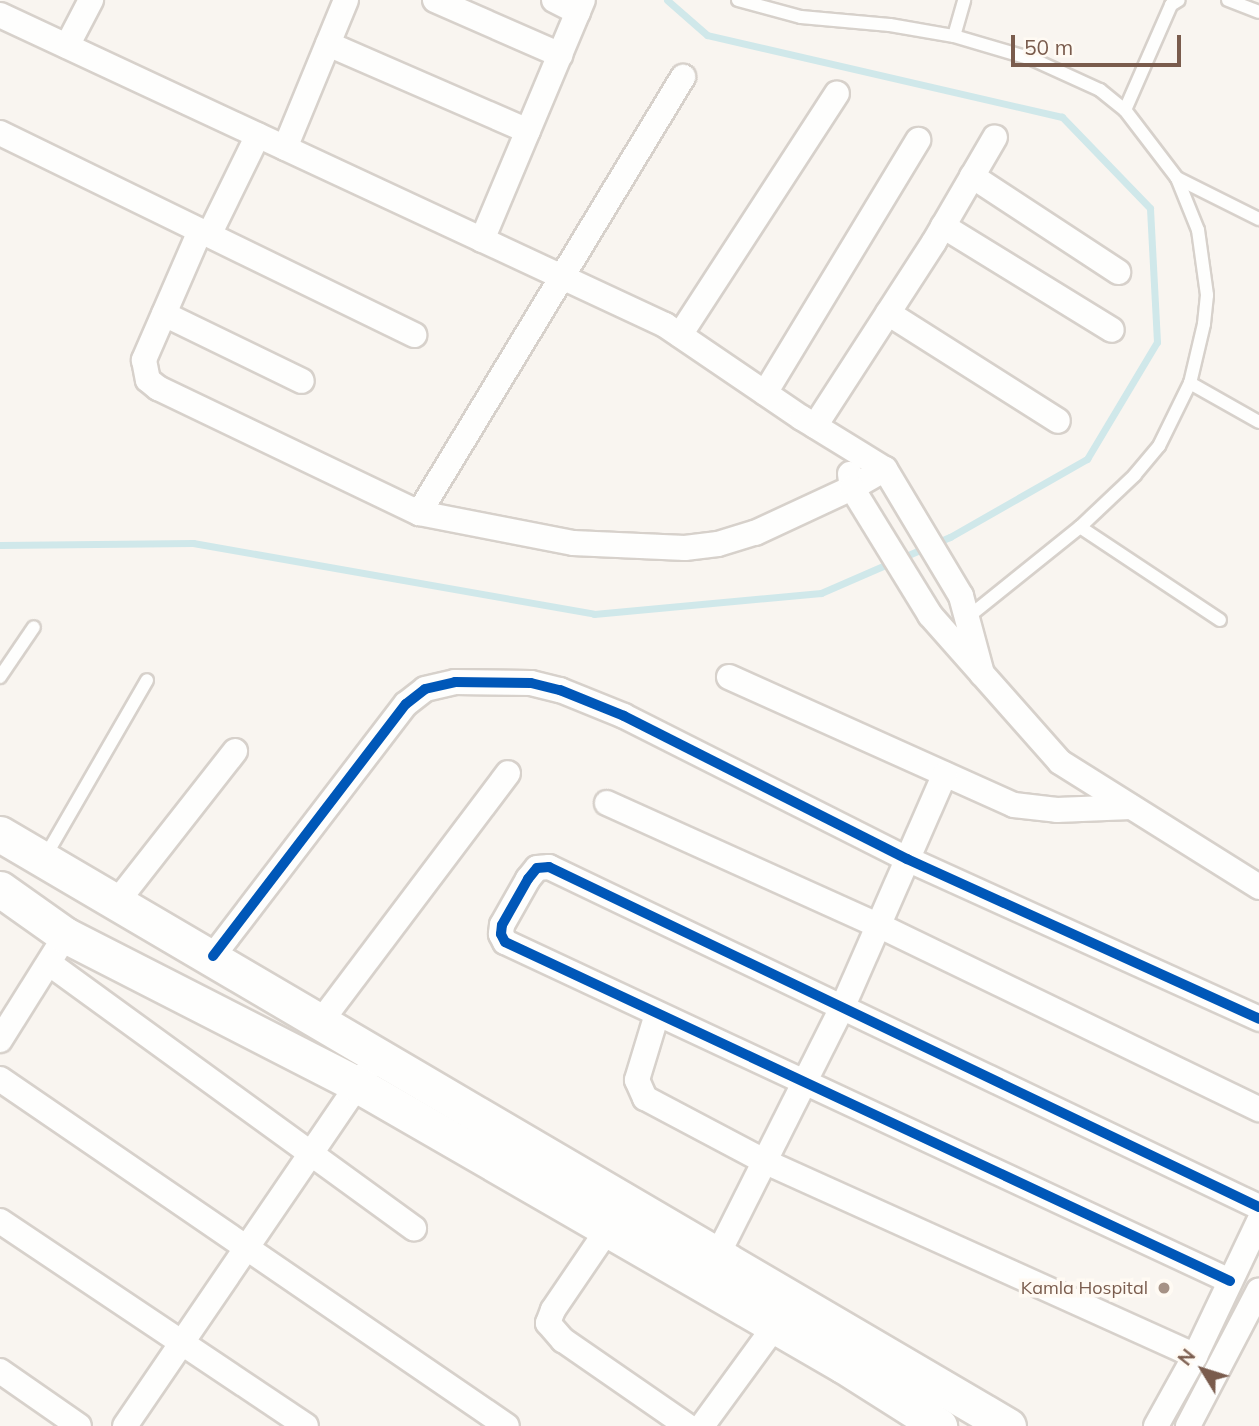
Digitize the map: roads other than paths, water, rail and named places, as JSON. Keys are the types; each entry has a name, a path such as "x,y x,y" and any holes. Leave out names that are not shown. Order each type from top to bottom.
{"main road":[{"path":"0,834 379,1054 710,1269 1008,1426"},
{"path":"0,889 57,949 358,1085 608,1229 710,1269 775,1326 939,1426"}],"street":[{"path":"67,46 91,0"},
{"path":"285,148 346,0"},
{"path":"435,0 560,55"},
{"path":"482,240 581,6 555,0"},
{"path":"0,15 665,325 815,426 885,469 903,496 964,607 982,674"},
{"path":"328,44 528,131"},
{"path":"419,513 560,276 683,77"},
{"path":"680,335 837,93"},
{"path":"0,133 414,335"},
{"path":"258,135 205,233 144,360 148,380 158,388 419,513 573,543 685,548 718,544 755,533 852,488 885,469"},
{"path":"815,426 943,226 995,137"},
{"path":"765,393 918,141"},
{"path":"972,176 1118,272"},
{"path":"943,226 1112,330"},
{"path":"888,313 1058,421"},
{"path":"164,314 302,381"},
{"path":"845,444 852,488 869,511 930,615 1060,762 1259,887"},
{"path":"729,677 1014,805 1030,809 1131,807"},
{"path":"213,956 406,704 425,688 455,682 531,683 593,703 907,859 1259,1019"},
{"path":"116,903 234,751"},
{"path":"322,1020 508,773"},
{"path":"710,1269 843,1006 945,774"},
{"path":"607,803 880,926 1259,1109"},
{"path":"1230,1281 505,942 501,934 502,925 527,879 537,868 549,867 1259,1207"},
{"path":"0,1040 57,949 311,1156 414,1228"},
{"path":"657,1014 637,1080 645,1098 766,1162 1195,1356"},
{"path":"125,1426 379,1054"},
{"path":"0,1079 507,1426"},
{"path":"0,1221 306,1426"},
{"path":"1156,1426 1195,1356 1259,1221"},
{"path":"608,1229 553,1310 548,1323 563,1340 687,1426"},
{"path":"1188,1426 1259,1290"},
{"path":"702,1426 775,1326"},
{"path":"0,1371 79,1426"}],"lane":[{"path":"741,0 801,17 890,25 954,36 1032,59 1100,90 1125,110 1177,178 1198,230 1207,295 1204,324 1190,383 1159,446 1135,475 1080,527 964,607"},
{"path":"954,36 964,0"},
{"path":"1125,110 1171,5 1179,0"},
{"path":"1228,0 1259,12"},
{"path":"1177,178 1259,219"},
{"path":"1190,383 1259,422"},
{"path":"1080,527 1220,620"},
{"path":"0,677 34,627"},
{"path":"44,860 147,680"}],"waterway":[{"path":"0,545 193,543 594,614 821,593 950,537 1087,459 1157,342 1150,208 1062,117 707,35 667,0"}],"place":[{"name":"Kamla Hospital","path":"1164,1288"}]}
